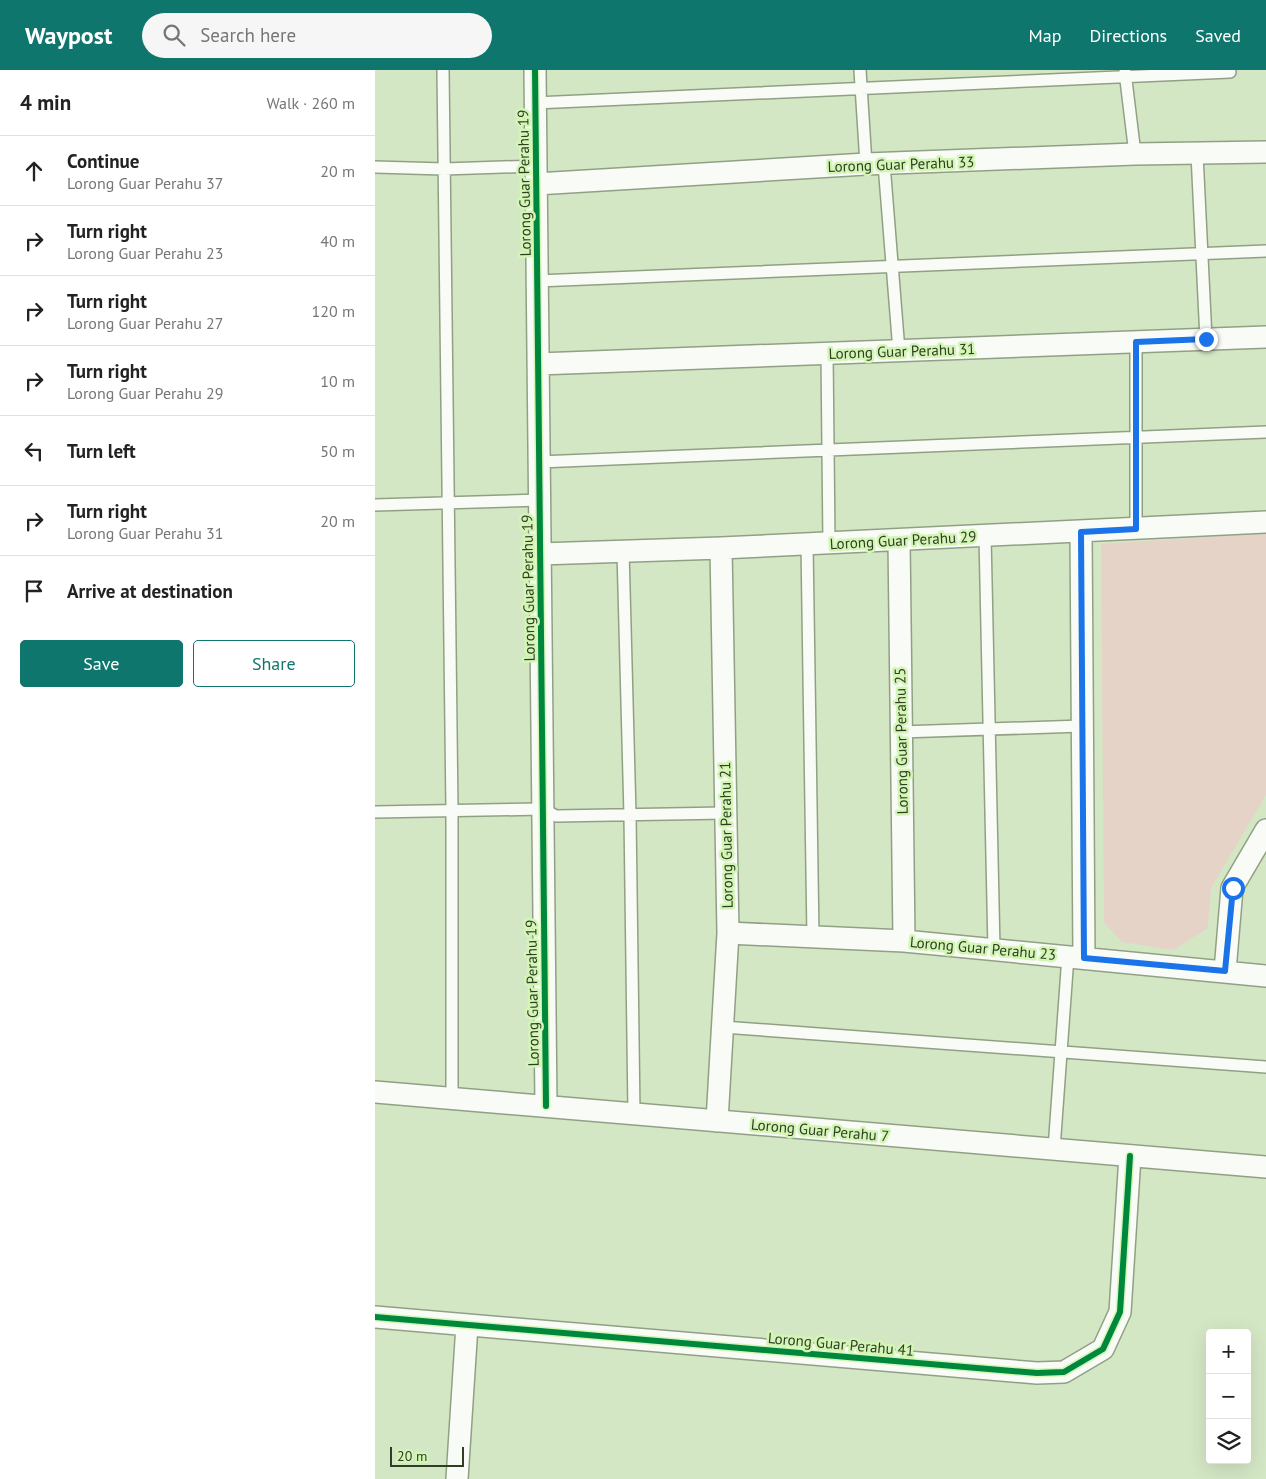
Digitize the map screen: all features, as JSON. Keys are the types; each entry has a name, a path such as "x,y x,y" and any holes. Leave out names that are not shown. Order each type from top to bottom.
{"street":[{"name":"Lorong Guar Perahu 19","path":"535,70 546,1106"},
{"name":"Lorong Guar Perahu 33","path":"536,175 1135,154 1266,152"},
{"name":"Lorong Guar Perahu 31","path":"538,364 1266,337"},
{"name":"Lorong Guar Perahu 29","path":"541,554 721,548 1266,522"},
{"path":"1076,957 1082,726 1081,532"},
{"name":"Lorong Guar Perahu 25","path":"899,540 904,941"},
{"name":"Lorong Guar Perahu 21","path":"717,1121 728,933 721,548"},
{"path":"1225,971 1233,888 1266,830"},
{"name":"Lorong Guar Perahu 23","path":"728,933 904,941 1266,976"},
{"name":"Lorong Guar Perahu 7","path":"375,1092 1266,1167"},
{"name":"Lorong Guar Perahu 41","path":"375,1317 1037,1373 1064,1372 1103,1349 1120,1312 1130,1156"},
{"path":"457,1479 467,1325"}],"lane":[{"path":"443,70 452,810 452,1099"},
{"path":"860,70 861,89 892,267 899,351"},
{"path":"535,103 861,89 1125,74 1229,72"},
{"path":"1125,74 1135,154"},
{"path":"1197,154 1206,339"},
{"path":"375,167 536,175"},
{"path":"537,281 1266,251"},
{"path":"1136,342 1136,529"},
{"path":"827,353 829,543"},
{"path":"539,462 1266,432"},
{"path":"375,505 540,500"},
{"path":"985,536 994,950"},
{"path":"807,544 813,937"},
{"path":"623,552 630,815 634,1114"},
{"path":"901,732 1082,726"},
{"path":"375,812 543,809 555,816 725,813"},
{"path":"1054,1149 1063,1052 1076,957"},
{"path":"723,1027 1266,1067"}],"shaded area":[{"path":"1266,533 1266,795 1211,888 1208,928 1173,950 1122,942 1104,923 1101,544"}],"cycle path":[{"path":"535,70 546,1106"},
{"path":"375,1317 1037,1373 1064,1372 1103,1349 1120,1312 1130,1156"}],"route":[{"path":"1206,339 1136,342 1136,529 1081,532 1084,958 1225,971 1233,888"}]}
